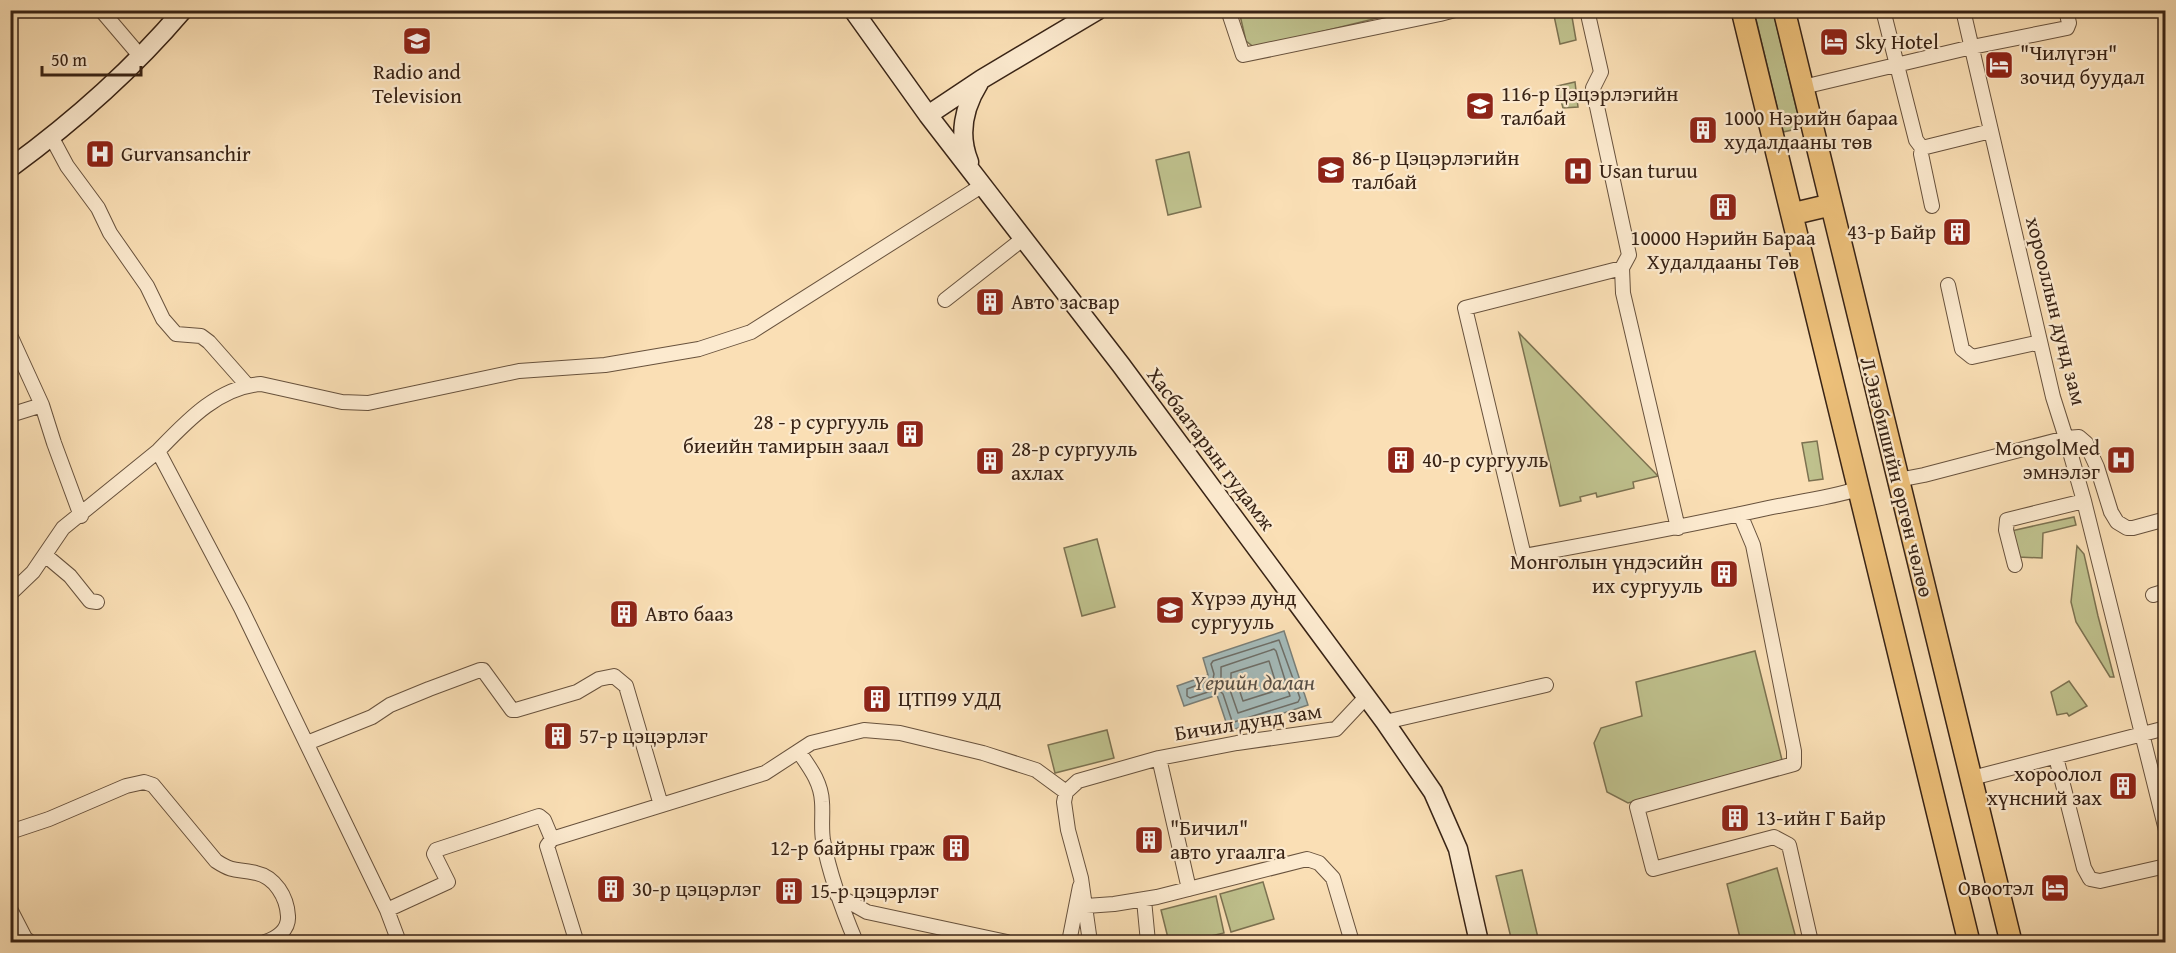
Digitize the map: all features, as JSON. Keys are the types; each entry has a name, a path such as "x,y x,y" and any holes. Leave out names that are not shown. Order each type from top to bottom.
{"main road":[{"name":"Л.Энэбишийн өргөн чөлөө","path":"1742,10 1969,942"},
{"name":"Л.Энэбишийн өргөн чөлөө","path":"1784,10 2011,942"},
{"path":"1792,214 1830,205"}],"street":[{"path":"101,10 141,57"},
{"path":"10,168 52,138 141,57 183,10"},
{"name":"Хасбаатарын гудамж","path":"852,10 928,115 1121,365 1385,722 1434,792 1458,849 1479,942"},
{"path":"928,115 982,79 1098,10"},
{"path":"1228,10 1243,56 1455,10"},
{"path":"1587,10 1601,72 1593,88 1629,255 1622,268 1623,293 1678,528"},
{"path":"1883,10 1916,140 1922,148 1921,154 1932,206"},
{"name":"хорооллын дунд зам","path":"1963,10 2053,398 2084,501 2166,830"},
{"path":"1803,87 1972,47 2067,28 2069,23 2066,10"},
{"path":"10,594 20,587 33,572 63,528 81,516 158,451 193,415 236,389 247,385 261,384 342,402 362,404 519,371 605,365 709,346 751,332 978,179 966,154 963,135 964,116 970,98 982,79"},
{"path":"1922,148 1991,131"},
{"path":"52,138 67,166 98,208 110,233 147,286 163,319 177,334 201,336 210,342 247,385"},
{"path":"945,300 1024,238"},
{"path":"1622,268 1465,308 1524,556 1829,498 1858,489"},
{"path":"1948,285 1962,349 1972,357 2040,342"},
{"path":"10,335 42,405 81,516"},
{"path":"10,415 42,405"},
{"path":"1898,480 2079,436 2086,443 2111,512 2117,522 2127,528 2133,528 2166,519"},
{"path":"158,451 241,608 387,910 399,942"},
{"path":"2015,564 2006,530 2007,520 2084,501"},
{"path":"1740,514 1754,545 1794,751 1794,764 1637,807 1653,869 1774,837 1789,845 1811,942"},
{"path":"45,555 70,576 90,602 97,602"},
{"path":"307,743 372,717 390,705 480,670 483,670 512,710 577,692 599,679 614,676 626,686 661,805"},
{"path":"1385,722 1546,685"},
{"name":"Бичил дунд зам","path":"1066,792 1078,781 1159,758 1237,743 1336,729 1366,697"},
{"path":"1972,778 2166,728"},
{"path":"575,942 547,846 552,839 765,773 812,743 864,730 900,733 983,753 1036,770 1066,792 1064,802 1068,830 1081,878 1090,942"},
{"path":"799,752 814,773 819,786 822,800 823,838 837,895 856,942"},
{"name":"Бичил дунд зам","path":"1159,758 1189,890"},
{"path":"2056,758 2084,868 2090,879 2100,881 2166,866"},
{"path":"10,832 49,819 126,786 144,782 153,785 216,861 240,872 257,873 271,879 279,890 286,901 289,918 286,928 274,939 265,942"},
{"path":"387,910 448,882 434,854 436,850 539,816 544,820 552,839"},
{"path":"1086,906 1144,900 1307,859 1320,863 1333,878 1352,942"},
{"path":"1069,942 1081,878"},
{"path":"837,895 867,912 1007,942"},
{"path":"1144,900 1148,942"},
{"path":"10,909 25,938 30,942"}],"green space":[{"path":"1398,10 1398,13 1255,48 1246,41 1239,11"},
{"path":"1553,11 1571,11 1576,40 1560,44"},
{"path":"1754,11 1773,11 1801,128 1783,132"},
{"path":"1575,82 1578,107 1563,108 1557,86"},
{"path":"1189,152 1201,207 1168,215 1156,160"},
{"path":"1519,333 1658,476 1633,482 1634,488 1597,497 1596,493 1580,497 1581,501 1560,506"},
{"path":"1817,441 1823,479 1809,481 1802,443"},
{"path":"2074,517 2076,525 2043,533 2042,558 2018,557 2011,531"},
{"path":"1097,539 1115,607 1082,616 1064,548"},
{"path":"2077,546 2084,554 2114,677 2110,677 2076,622 2071,602"},
{"path":"1755,651 1782,760 1628,803 1607,792 1594,743 1601,728 1642,716 1636,682"},
{"path":"2069,681 2087,706 2069,716 2067,713 2057,715 2051,692"},
{"path":"1107,730 1114,758 1055,773 1048,745"},
{"path":"1777,868 1797,942 1741,942 1727,884"},
{"path":"1522,870 1539,942 1512,942 1496,876"},
{"path":"1263,882 1274,919 1231,932 1220,894"},
{"path":"1216,896 1224,933 1185,942 1169,942 1161,910"}],"water":[{"name":"Үерийн далан","path":"1284,631 1308,705 1229,731 1217,695 1184,706 1177,686 1208,675 1203,658"}],"place":[{"name":"Radio and Television","path":"417,41"},
{"name":"Sky Hotel","path":"1834,42"},
{"name":"\"Чилүгэн\" зочид буудал","path":"1999,65"},
{"name":"116-р Цэцэрлэгийн талбай","path":"1480,106"},
{"name":"1000 Нэрийн бараа худалдааны төв","path":"1703,130"},
{"name":"Gurvansanchir","path":"100,154"},
{"name":"86-р Цэцэрлэгийн талбай","path":"1331,170"},
{"name":"Usan turuu","path":"1578,171"},
{"name":"10000 Нэрийн Бараа Худалдааны Төв","path":"1723,207"},
{"name":"43-р Байр","path":"1957,232"},
{"name":"Авто засвар","path":"990,302"},
{"name":"28 - р сургууль биеийн тамирын заал","path":"910,434"},
{"name":"40-р сургууль","path":"1401,460"},
{"name":"MongolMed эмнэлэг","path":"2121,460"},
{"name":"28-р сургууль ахлах","path":"990,461"},
{"name":"Монголын үндэсийн их сургууль","path":"1724,574"},
{"name":"Хүрээ дунд сургууль","path":"1170,610"},
{"name":"Авто бааз","path":"624,614"},
{"name":"ЦТП99 УДД","path":"877,699"},
{"name":"57-р цэцэрлэг","path":"558,736"},
{"name":"хороолол хүнсний зах","path":"2123,786"},
{"name":"13-ийн Г Байр","path":"1735,818"},
{"name":"\"Бичил\" авто угаалга","path":"1149,840"},
{"name":"12-р байрны граж","path":"956,848"},
{"name":"Овоотэл","path":"2055,888"},
{"name":"30-р цэцэрлэг","path":"611,889"},
{"name":"15-р цэцэрлэг","path":"789,891"}]}
